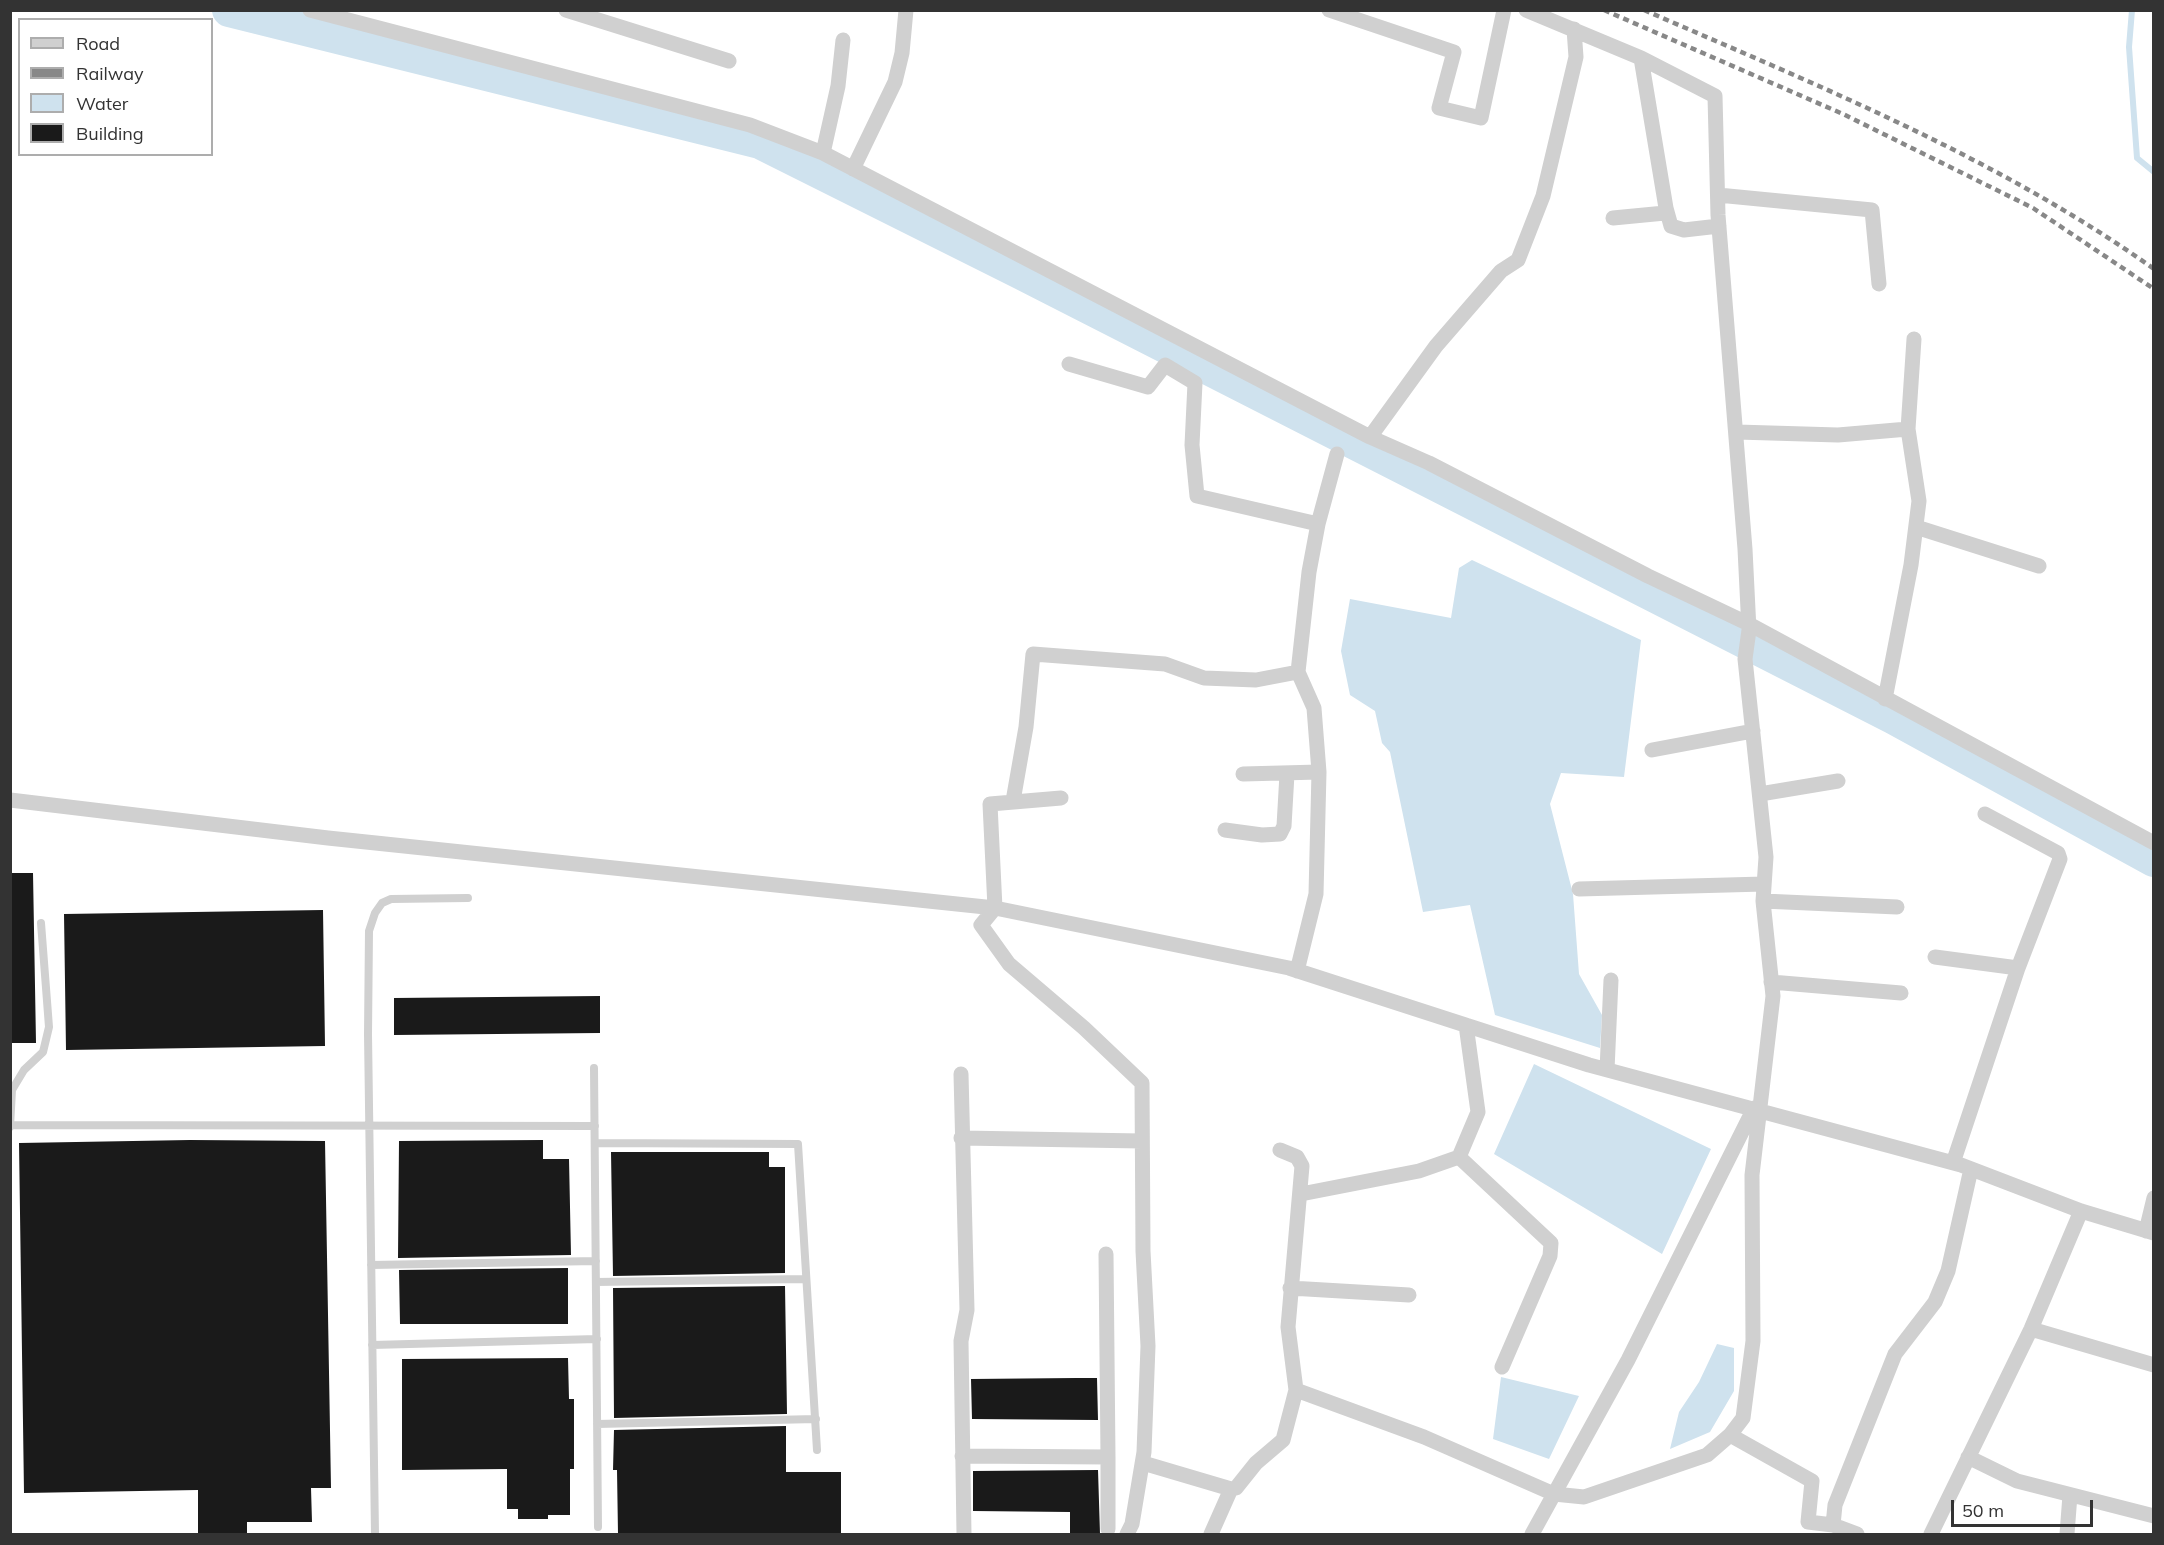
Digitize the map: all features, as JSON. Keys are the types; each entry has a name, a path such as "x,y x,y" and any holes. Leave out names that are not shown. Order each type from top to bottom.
{"street":[{"path":"310,10 750,125 822,153 1371,437 1429,463 1749,627 2154,843"},
{"path":"566,10 729,61"},
{"path":"853,168 895,82 902,53 906,10"},
{"path":"1329,10 1454,52 1439,108 1481,118 1504,10"},
{"path":"1296,1390 1424,1437 1554,1494 1584,1497 1707,1455 1731,1435 1743,1418 1753,1341 1752,1175 1757,1109 1773,996 1763,901 1766,857 1745,659 1749,627 1737,432 1719,226 1715,96 1641,58 1527,10"},
{"path":"1371,437 1436,346 1500,271 1518,260 1543,196 1576,57 1574,29"},
{"path":"822,153 838,86 843,40"},
{"path":"1641,58 1671,226 1684,230 1719,226"},
{"path":"1718,195 1872,210 1879,284"},
{"path":"1613,218 1665,213 1666,208"},
{"path":"1885,699 1911,565 1919,501 1908,429 1914,339"},
{"path":"1069,364 1148,387 1165,365 1195,383 1192,445 1197,496 1318,524"},
{"path":"1737,432 1838,435 1908,429"},
{"path":"1297,971 1316,894 1319,772 1314,708 1298,672 1309,572 1318,524 1337,453"},
{"path":"1916,527 2039,566"},
{"path":"1013,801 1026,727 1033,654 1164,664 1204,678 1256,680 1298,672"},
{"path":"1652,750 1753,730"},
{"path":"1243,774 1319,772"},
{"path":"1225,830 1280,834 1284,826 1287,774"},
{"path":"1760,794 1838,781"},
{"path":"1061,798 990,804 995,908 981,925 1009,964 1084,1028 1142,1083 1143,1251 1148,1346 1143,1463 1132,1524 1127,1534"},
{"path":"10,800 339,839 995,908 1297,971 1607,1070 1953,1163 2081,1211 2150,1232 2154,1198"},
{"path":"1953,1163 2018,968 2060,859 2058,853 1985,814"},
{"path":"1579,889 1764,884"},
{"path":"1763,901 1898,907"},
{"path":"1935,957 2018,968"},
{"path":"1607,1070 1611,981"},
{"path":"1771,982 1901,993"},
{"path":"1300,1194 1419,1171 1459,1157 1478,1112 1466,1025"},
{"path":"961,1074 967,1310 961,1341 964,1534"},
{"path":"1532,1534 1628,1360 1757,1109"},
{"path":"961,1138 1142,1141"},
{"path":"1143,1463 1231,1489 1236,1488 1256,1463 1283,1440 1296,1390 1288,1327 1302,1166 1298,1157 1280,1150"},
{"path":"1459,1157 1551,1243 1550,1256 1502,1367"},
{"path":"1833,1525 1835,1506 1895,1354 1935,1302 1948,1271 1971,1169"},
{"path":"1931,1534 2031,1329 2081,1211"},
{"path":"1106,1254 1108,1529"},
{"path":"1290,1288 1409,1295"},
{"path":"2031,1329 2154,1365"},
{"path":"1731,1435 1812,1481 1806,1528 1833,1525 1857,1534"},
{"path":"962,1456 1108,1457"},
{"path":"1968,1457 2017,1481 2154,1516"},
{"path":"1210,1534 1231,1489"},
{"path":"2067,1534 2070,1495"}],"lane":[{"path":"375,1534 369,1126 369,931 375,913 382,903 391,899 468,898"},
{"path":"41,923 49,1027 43,1052 24,1070 12,1090 11,1126 595,1126"},
{"path":"594,1068 598,1527"},
{"path":"595,1143 798,1144 817,1450"},
{"path":"371,1265 596,1261"},
{"path":"596,1282 805,1279"},
{"path":"372,1345 597,1339"},
{"path":"597,1424 816,1419"}],"water":[{"path":"1472,560 1641,640 1624,777 1561,773 1550,804 1573,894 1579,974 1602,1015 1600,1048 1495,1015 1470,905 1423,912 1390,752 1382,743 1375,711 1350,695 1341,651 1350,599 1451,618 1459,568"},
{"path":"1534,1064 1711,1149 1662,1254 1494,1154"},
{"path":"1717,1344 1734,1348 1734,1391 1710,1432 1670,1449 1679,1412 1699,1382"},
{"path":"1501,1377 1579,1396 1549,1459 1493,1439"}],"building":[{"path":"10,873 33,873 36,1043 10,1043"},
{"path":"323,910 325,1046 66,1050 64,914"},
{"path":"600,996 600,1033 394,1035 394,998"},
{"path":"190,1140 325,1141 331,1488 311,1488 312,1522 247,1522 247,1534 198,1534 198,1490 24,1493 19,1143"},
{"path":"543,1140 543,1159 569,1159 571,1255 398,1258 399,1141"},
{"path":"611,1152 769,1152 769,1167 785,1167 785,1273 613,1276"},
{"path":"568,1268 568,1324 400,1324 399,1270"},
{"path":"785,1286 787,1414 614,1418 613,1288"},
{"path":"568,1358 569,1399 574,1399 574,1469 570,1469 570,1515 548,1515 548,1519 518,1519 518,1509 507,1509 507,1469 402,1470 402,1359"},
{"path":"1097,1378 1098,1420 972,1419 971,1379"},
{"path":"786,1426 786,1472 841,1472 841,1534 618,1534 617,1470 613,1470 614,1430"},
{"path":"1098,1470 1100,1534 1070,1534 1070,1512 973,1511 973,1471"}],"waterway":[{"path":"229,10 760,142 1893,717 2154,860"},
{"path":"2132,10 2129,47 2137,158 2154,172"}],"railway":[{"path":"1604,10 1843,114 2033,208 2154,289"},
{"path":"1644,10 1841,96 1970,158 2033,192 2154,269"}]}
